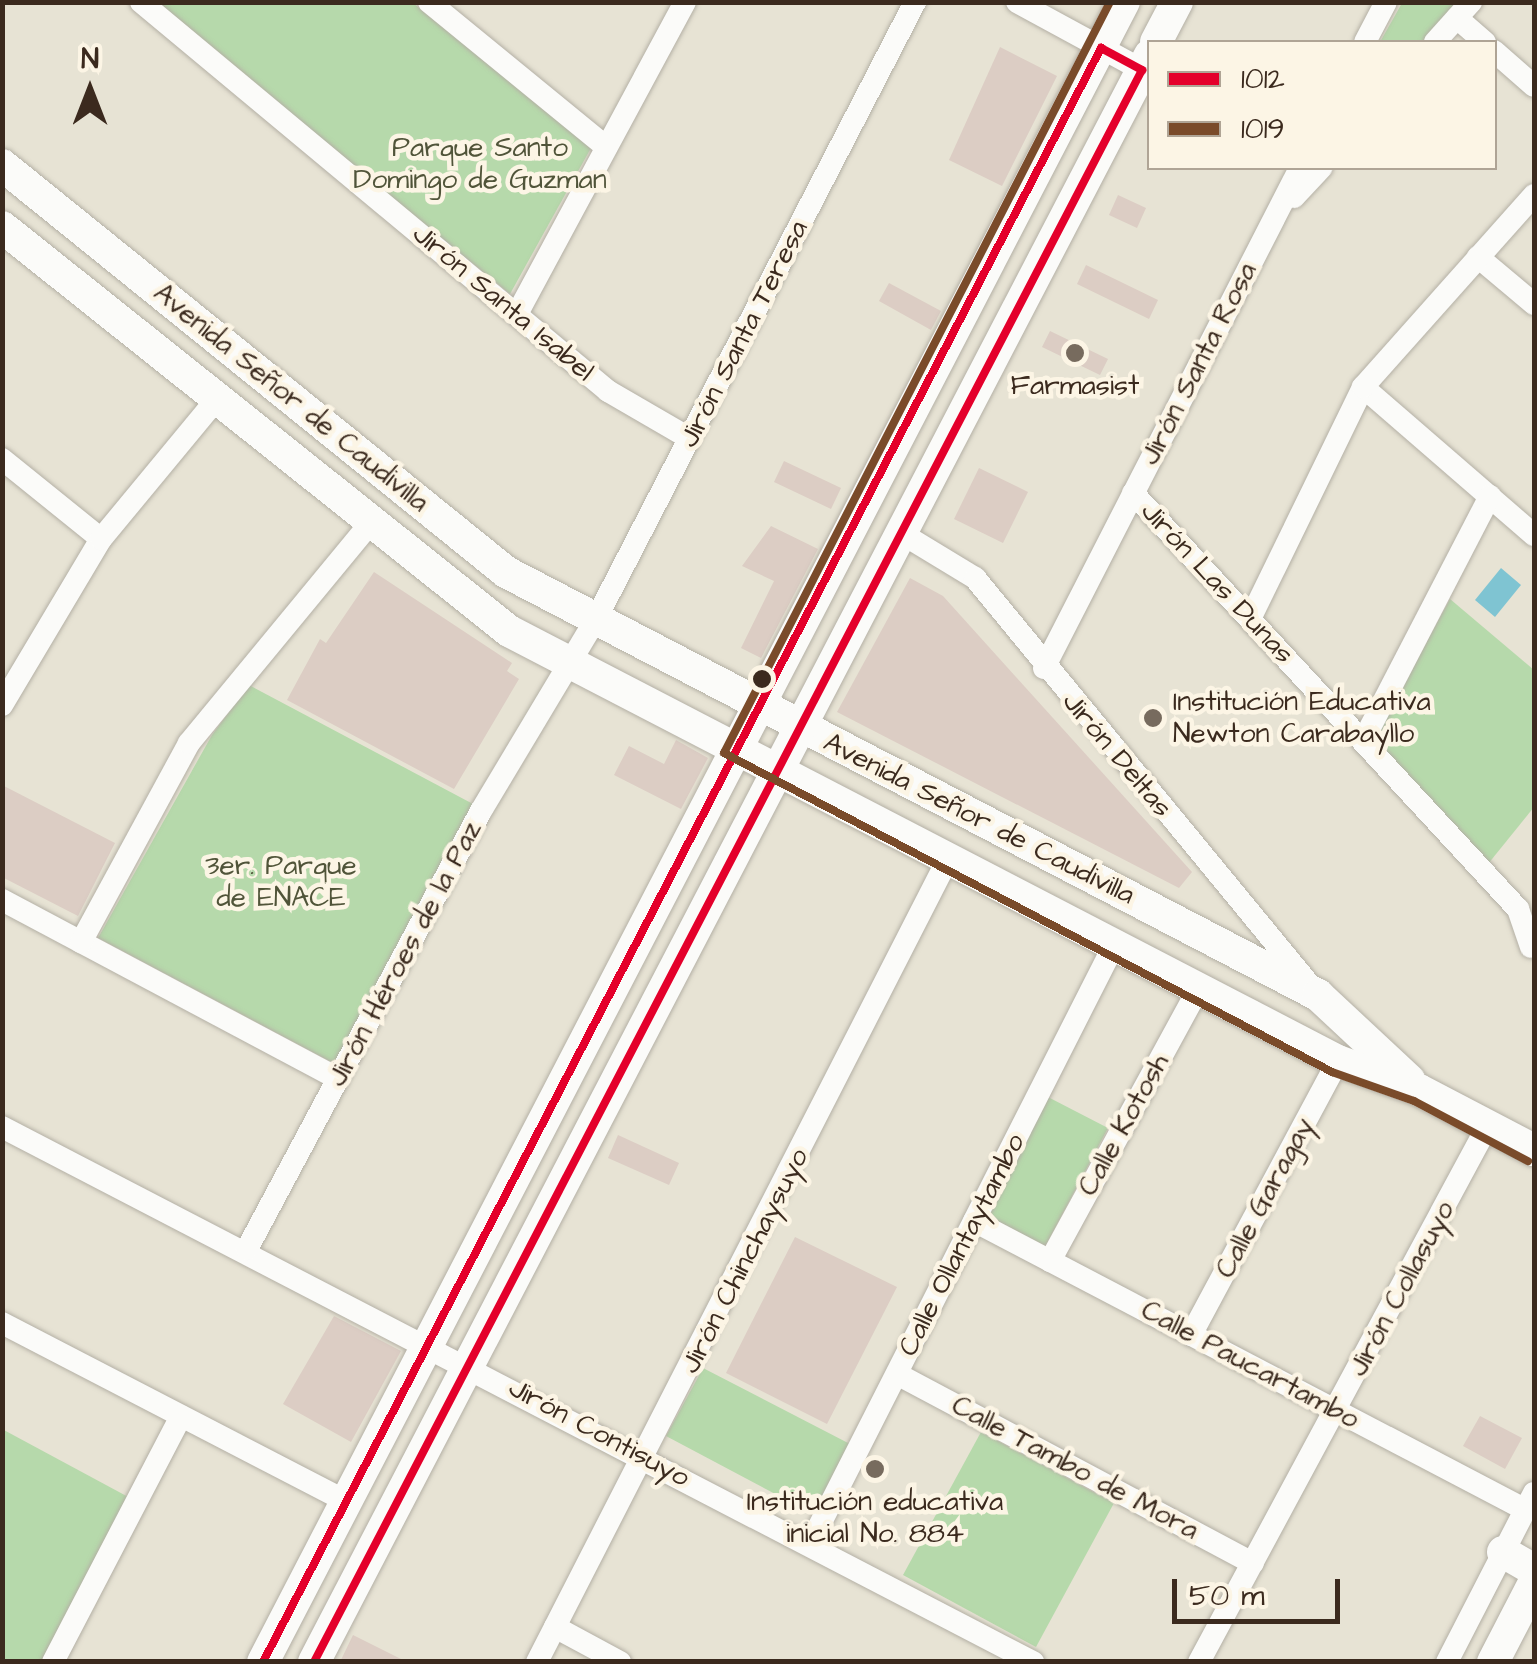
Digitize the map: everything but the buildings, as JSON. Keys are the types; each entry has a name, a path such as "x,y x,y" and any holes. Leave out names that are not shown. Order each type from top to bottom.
{"main road":[{"path":"263,1662 1124,2"},
{"path":"1157,40 1177,2"},
{"path":"314,1662 1147,60"},
{"name":"Avenida Señor de Caudivilla","path":"2,165 490,560 1318,995 1419,1090"},
{"name":"Avenida Señor de Caudivilla","path":"2,227 488,618 1338,1062 1419,1090 1534,1150"},
{"path":"1493,1662 1533,1583 1503,1552"}],"street":[{"name":"Jirón Santa Isabel","path":"141,2 608,391 689,438"},
{"path":"429,2 606,148"},
{"name":"Jirón Santa Teresa","path":"568,662 596,619 916,2"},
{"path":"1018,2 1101,48 1147,56"},
{"path":"1366,40 1386,2"},
{"path":"517,314 685,3"},
{"path":"1437,40 1464,10 1484,40"},
{"path":"1497,54 1534,86"},
{"name":"Jirón Santa Rosa","path":"1044,668 1299,170"},
{"path":"1271,222 1319,170"},
{"path":"1250,619 1363,387 1534,195"},
{"path":"1478,257 1534,304"},
{"path":"1363,387 1534,534"},
{"path":"2,705 101,539 216,400"},
{"path":"2,458 101,539"},
{"name":"Jirón Las Dunas","path":"1133,493 1363,741 1526,901 1531,947"},
{"path":"1363,741 1490,496"},
{"path":"81,942 189,743 369,524"},
{"name":"Jirón Deltas","path":"901,533 974,578 1044,668 1318,995"},
{"name":"Jirón Héroes de la Paz","path":"248,1249 568,662"},
{"name":"Jirón Chinchaysuyo","path":"537,1662 645,1458 948,859"},
{"path":"2,900 338,1079"},
{"name":"Calle Ollantaytambo","path":"810,1544 1114,946"},
{"name":"Calle Kotosh","path":"1050,1261 1198,989"},
{"name":"Calle Garagay","path":"1191,1334 1338,1062"},
{"name":"Jirón Contisuyo","path":"2,1126 248,1249 1034,1662"},
{"name":"Jirón Collasuyo","path":"1199,1662 1488,1126"},
{"name":"Calle Paucartambo","path":"974,1221 1337,1411 1530,1501"},
{"path":"2,1323 346,1501"},
{"name":"Calle Tambo de Mora","path":"896,1374 1253,1563"},
{"path":"53,1662 182,1416"},
{"path":"1447,1662 1530,1501"},
{"path":"555,1627 620,1662"}],"green space":[{"name":"Parque Santo Domingo de Guzman","path":"155,3 413,3 591,148 510,294"},
{"path":"1402,3 1458,3 1424,40 1381,40"},
{"path":"1450,599 1534,670 1534,807 1488,864 1374,738"},
{"name":"3er. Parque de ENACE","path":"249,685 473,804 335,1064 98,938 212,735"},
{"path":"1046,1096 1108,1128 1045,1247 983,1214"},
{"path":"703,1368 850,1444 813,1514 666,1436"},
{"path":"2,1429 132,1499 46,1661 3,1661"},
{"path":"981,1432 1114,1503 1036,1647 903,1575"}],"water":[{"path":"1501,568 1521,585 1495,617 1475,600"}],"transit line":[{"name":"1019","path":"1110,2 724,753 1332,1072 1414,1101 1528,1161"},
{"name":"1012","path":"263,1662 1101,48 1142,70 314,1662"}],"place":[{"name":"Farmasist","path":"1075,353"},
{"name":"Institución Educativa Newton Carabayllo","path":"1153,718"},
{"name":"Institución educativa inicial No. 884","path":"875,1469"}]}
